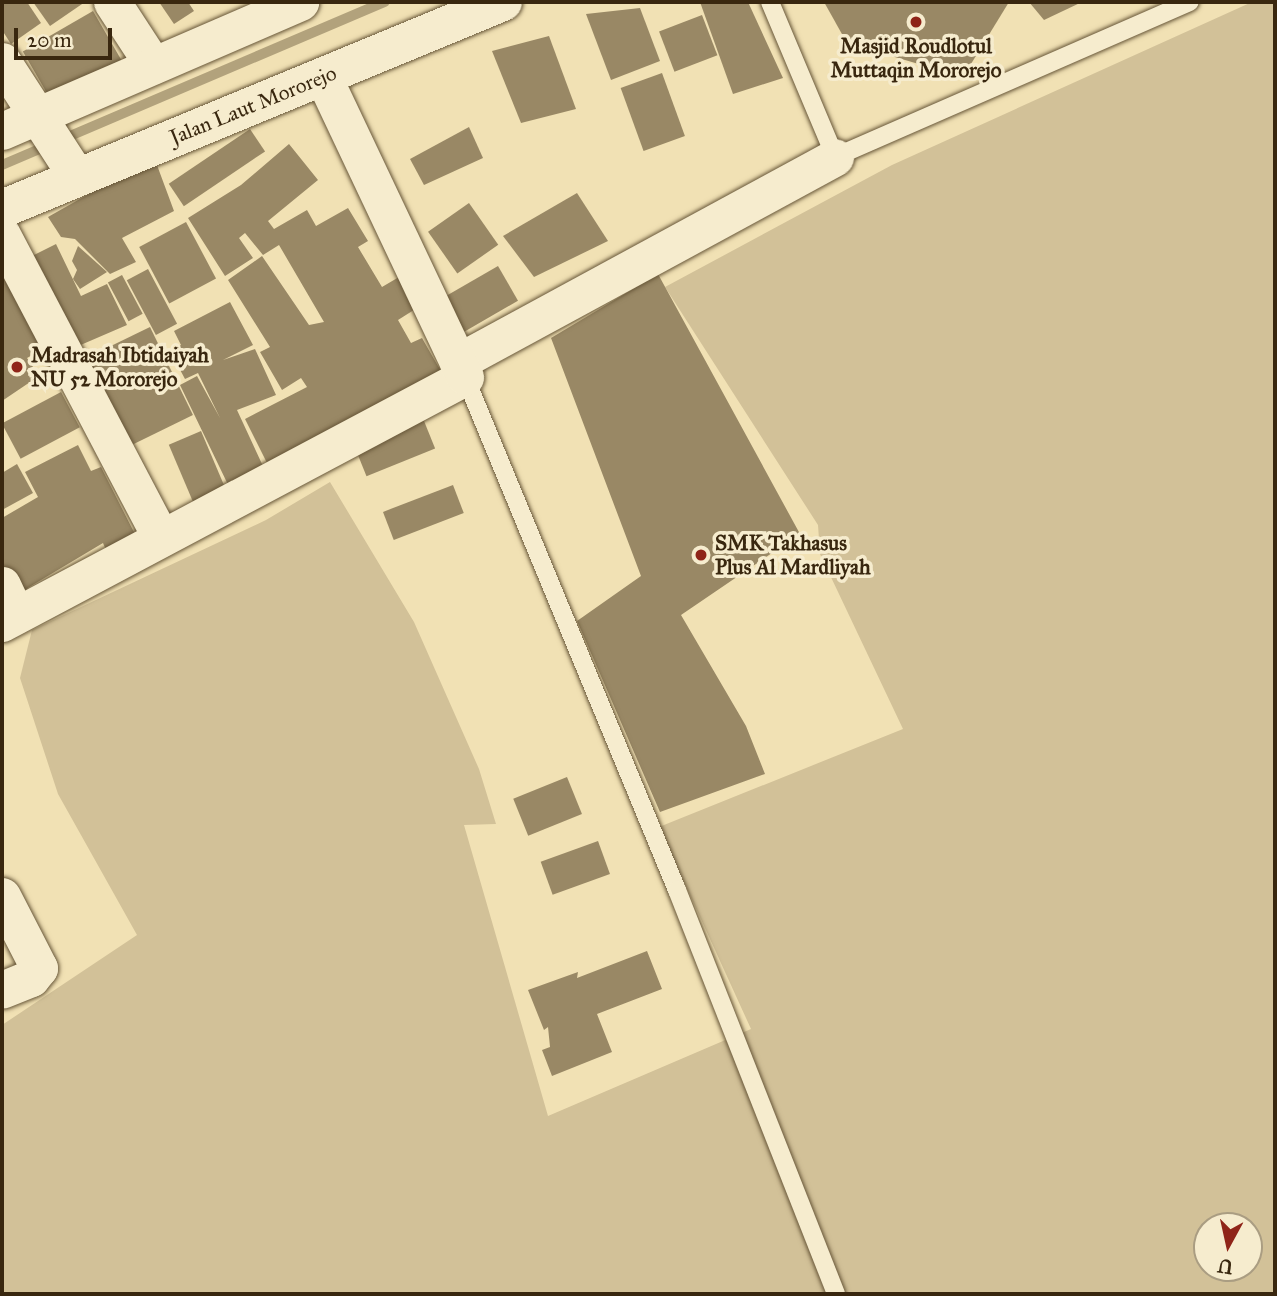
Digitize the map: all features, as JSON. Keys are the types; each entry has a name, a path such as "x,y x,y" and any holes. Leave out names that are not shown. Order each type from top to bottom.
{"street":[{"path":"112,2 153,65"},
{"path":"2,131 300,2"},
{"name":"Jalan Laut Mororejo","path":"2,209 503,2"},
{"path":"2,61 76,177"},
{"path":"323,77 461,370"},
{"path":"7,608 161,538 835,157"},
{"path":"2,236 161,538"},
{"path":"2,896 39,968 31,978 2,990"}],"lane":[{"path":"770,2 835,157 1190,2"},
{"path":"461,370 677,890 836,1294"}],"shaded area":[{"path":"1252,2 1275,2 1275,1294 2,1294 2,1025 137,935 58,794 20,678 32,630 266,520 330,482 414,622 479,769 496,824 464,825 548,1116 751,1029 659,827 903,729 820,554 818,525 665,287 892,165"}],"building":[{"path":"2,2 27,2 41,23 11,44 2,30"},
{"path":"33,2 85,2 50,26"},
{"path":"159,2 188,2 194,11 174,24"},
{"path":"700,2 748,2 783,78 733,94"},
{"name":"Masjid Roudlotul Muttaqin Mororejo","path":"824,2 1009,2 963,77 847,43"},
{"path":"1029,2 1082,2 1044,20"},
{"path":"640,8 660,61 611,80 586,14"},
{"path":"93,11 122,62 52,103 23,52"},
{"path":"702,15 717,55 674,72 659,31"},
{"path":"549,36 576,109 521,123 492,51"},
{"path":"662,73 685,136 644,151 621,88"},
{"path":"469,127 483,158 424,185 410,159"},
{"path":"250,129 265,151 184,206 169,184"},
{"path":"289,144 318,180 268,221 274,229 307,210 316,226 348,208 368,241 358,247 382,287 399,277 417,308 398,320 411,343 422,338 442,373 269,467 245,419 307,387 301,378 282,390 260,352 270,347 228,280 262,256 309,325 324,322 279,245 263,255 245,233 239,238 253,258 225,276 188,218 241,185"},
{"path":"154,157 174,211 122,238 136,262 110,274 75,239 61,237 48,217"},
{"path":"577,193 608,241 534,277 503,236"},
{"path":"469,203 498,245 457,273 428,232"},
{"path":"186,222 216,279 169,303 139,247"},
{"path":"56,244 81,296 107,284 127,325 69,350 18,263"},
{"path":"78,246 107,272 80,289 73,279 77,270 72,261"},
{"path":"2,258 52,344 27,358 39,376 2,401"},
{"path":"498,266 518,301 461,334 441,299"},
{"path":"148,269 177,324 156,335 127,280"},
{"name":"SMK Takhasus Plus Al Mardliyah","path":"658,274 800,534 681,615 746,726 765,774 660,812 577,621 641,576 551,338"},
{"path":"122,275 143,314 129,321 108,283"},
{"path":"230,302 253,345 223,360 255,349 276,395 237,410 268,477 232,493 180,385 197,376 220,418 198,373 185,379 170,351 181,345 174,331"},
{"path":"150,327 193,415 129,446 86,358"},
{"path":"61,392 80,427 21,459 2,423"},
{"path":"422,416 435,448 366,476 353,444"},
{"path":"201,431 227,492 195,505 169,445"},
{"path":"78,445 91,471 101,467 140,544 110,559 103,543 16,595 2,569 2,518 38,497 25,472"},
{"path":"17,464 33,493 2,510 2,473"},
{"path":"453,485 464,513 394,540 383,512"},
{"path":"567,777 582,814 528,836 513,799"},
{"path":"598,841 610,874 553,895 541,862"},
{"path":"647,951 662,989 597,1014 612,1052 552,1076 542,1050 550,1047 548,1027 544,1030 528,990 578,972 577,978"}],"waterway":[{"path":"2,165 385,2"}],"place":[{"name":"Masjid Roudlotul Muttaqin Mororejo","path":"916,22"},
{"name":"Madrasah Ibtidaiyah NU 52 Mororejo","path":"17,367"},
{"name":"SMK Takhasus Plus Al Mardliyah","path":"701,555"}]}
